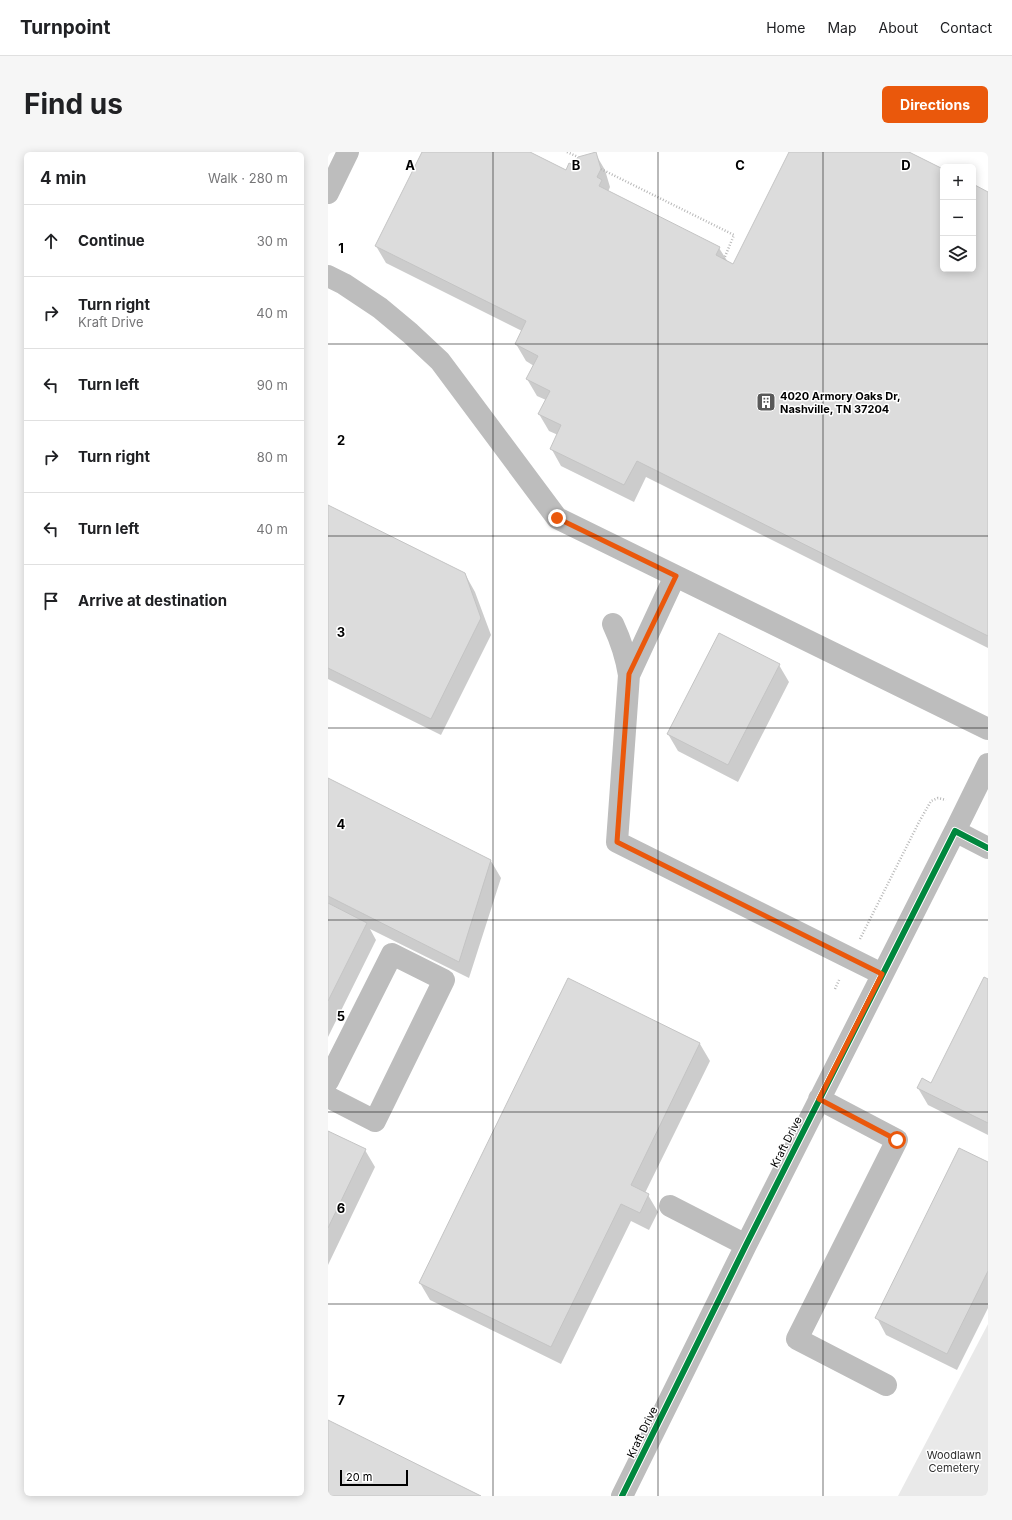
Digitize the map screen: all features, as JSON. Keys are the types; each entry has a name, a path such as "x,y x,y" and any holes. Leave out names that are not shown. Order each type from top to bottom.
{"street":[{"path":"328,193 348,152"},
{"path":"328,276 344,284 380,308 410,332 440,360 557,518 988,729"},
{"path":"629,674 676,576"},
{"path":"613,624 621,641 629,674 617,842 882,974"},
{"name":"Kraft Drive","path":"622,1496 819,1099 988,764"},
{"path":"955,831 988,848"},
{"path":"328,1081 392,954 444,980 375,1121 328,1097"},
{"path":"819,1099 897,1140 797,1339 886,1385"},
{"path":"670,1206 746,1245"}],"path":[{"path":"567,152 578,157"},
{"path":"601,169 734,235 724,259"},
{"path":"857,945 931,801 938,798 948,801"}],"green space":[{"name":"Woodlawn Cemetery","path":"988,1324 988,1496 898,1496"}],"building":[{"name":"4020 Armory Oaks Dr, Nashville, TN 37204","path":"422,152 530,152 566,170 569,163 573,165 578,157 596,152 601,169 597,177 602,180 599,186 720,247 716,255 733,264 789,152 909,152 940,168 940,272 976,272 976,186 988,192 988,636 637,461 624,485 550,449 561,425 538,414 550,391 526,379 538,356 515,344 526,321 375,246"},
{"path":"328,505 465,573 481,618 431,719 328,668"},
{"path":"719,633 780,664 728,765 667,734"},
{"path":"328,778 491,860 459,962 328,896"},
{"path":"328,903 367,923 328,1001"},
{"path":"984,977 988,979 988,1123 917,1088 922,1078 931,1083"},
{"path":"568,978 700,1043 631,1185 649,1194 640,1213 621,1204 551,1347 419,1283"},
{"path":"328,1131 366,1149 328,1228"},
{"path":"959,1148 988,1162 988,1271 947,1354 875,1318"},
{"path":"328,1420 481,1496 328,1496"}],"cycle path":[{"path":"622,1496 746,1245 955,831 988,848"}],"place":[{"name":"4020 Armory Oaks Dr, Nashville, TN 37204","path":"766,402"}],"route":[{"path":"557,518 676,576 629,674 620,782 617,842 882,974 819,1099 897,1140"}]}
